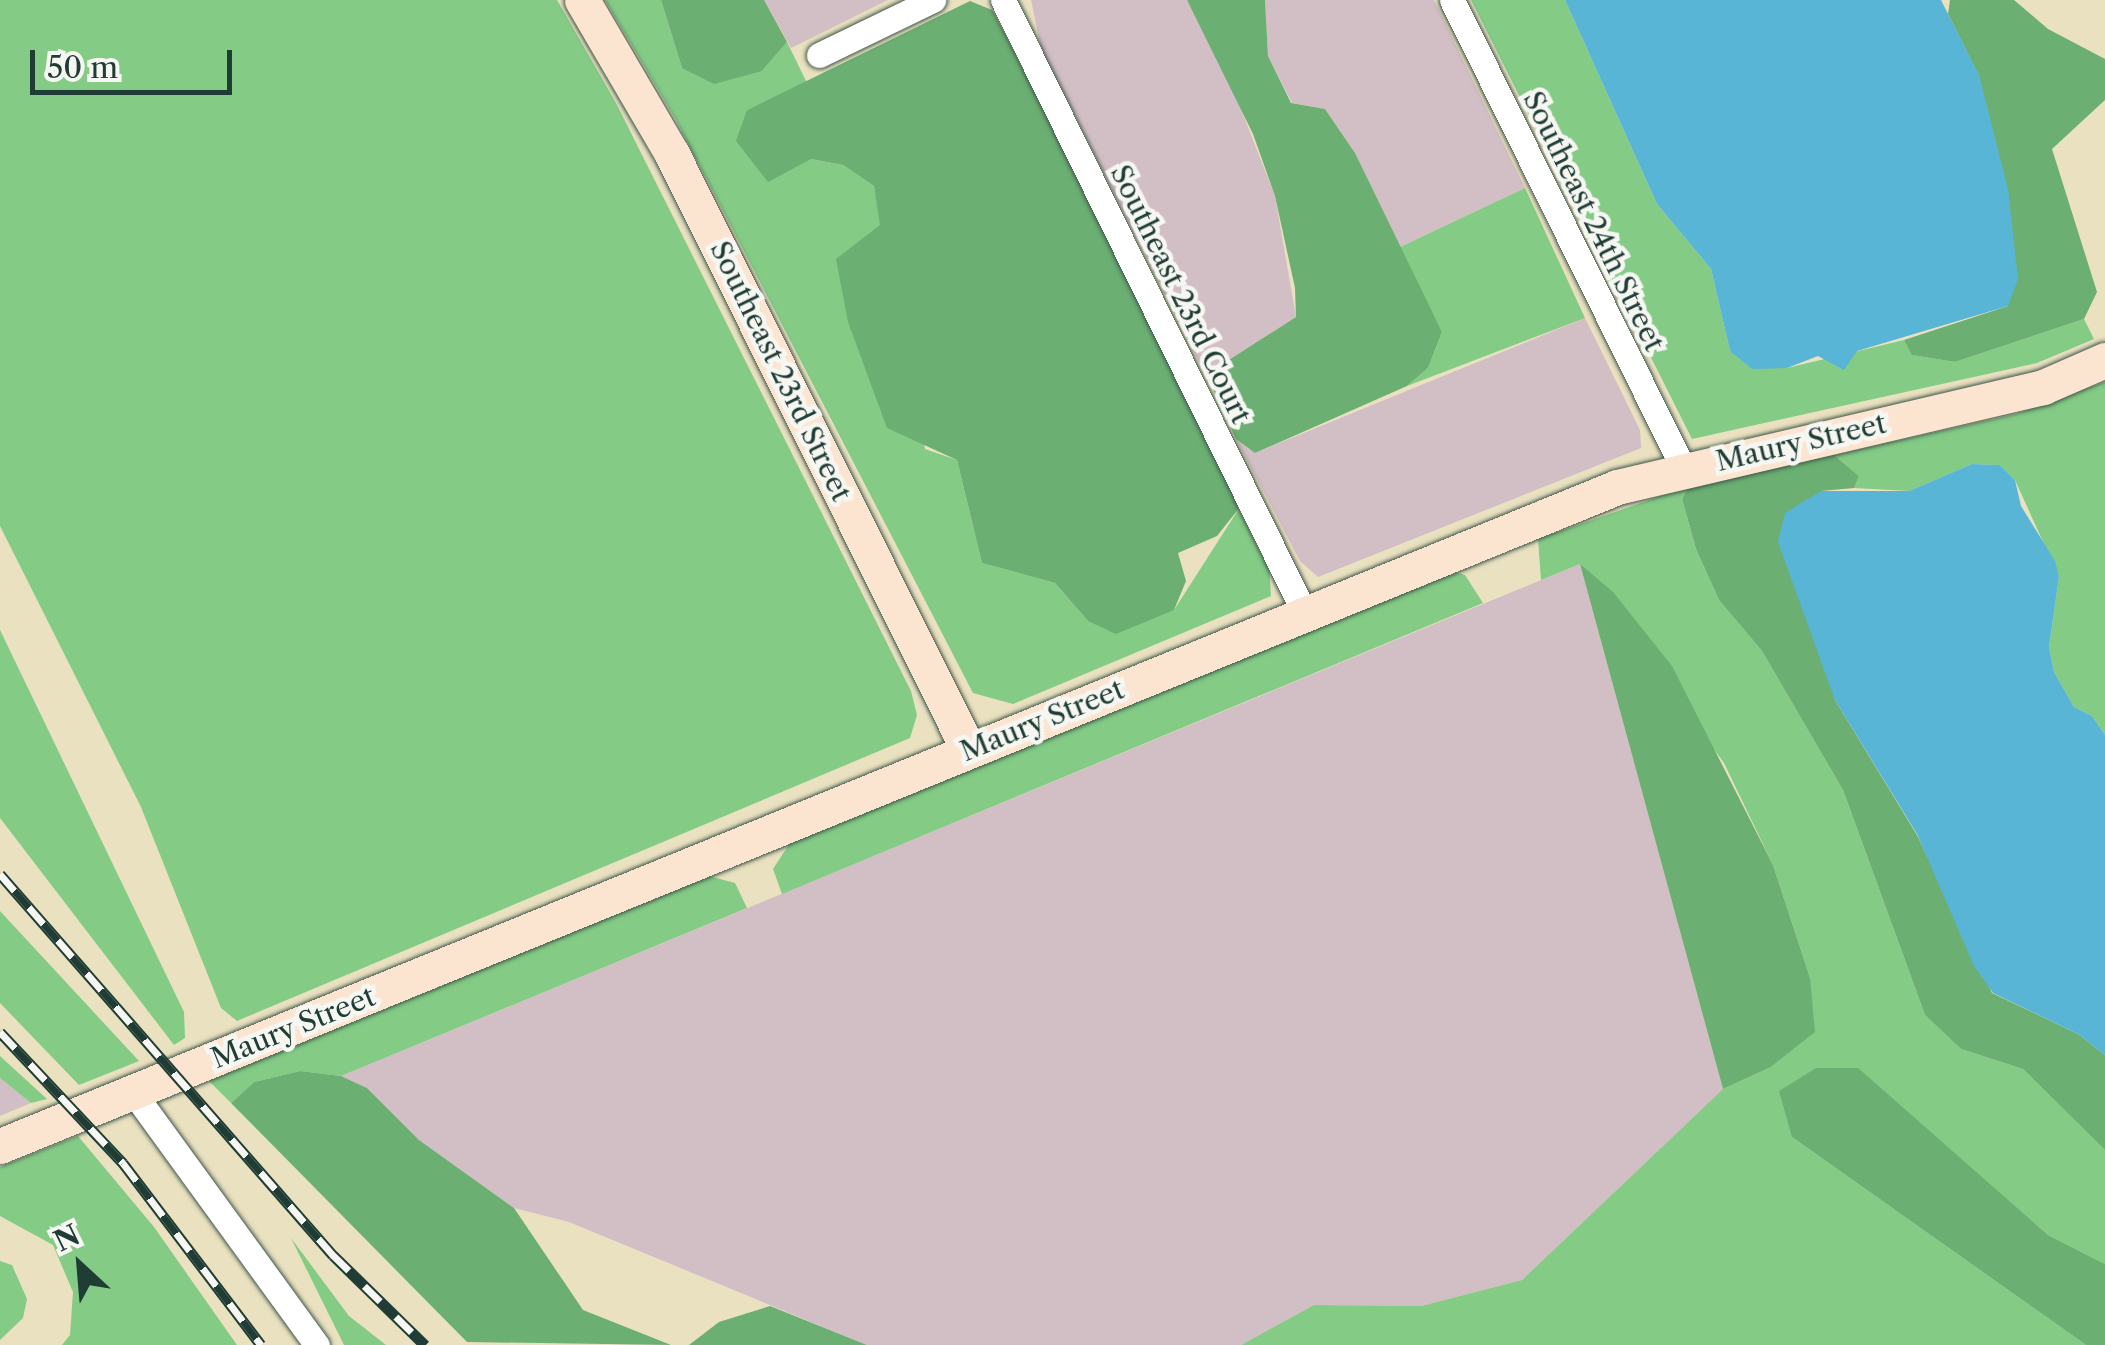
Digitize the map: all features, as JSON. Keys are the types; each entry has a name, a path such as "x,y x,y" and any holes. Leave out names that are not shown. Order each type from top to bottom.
{"main road":[{"name":"Southeast 23rd Street","path":"582,0 672,154 968,749"},
{"name":"Maury Street","path":"0,1146 1618,487 1683,468 2043,387 2105,360"}],"street":[{"path":"820,55 933,0"},
{"name":"Southeast 23rd Court","path":"1003,0 1305,614"},
{"name":"Southeast 24th Street","path":"1452,0 1683,468"},
{"path":"133,1092 317,1345"}],"shaded area":[{"path":"764,0 888,0 791,48"},
{"path":"1031,0 1187,0 1224,66 1275,196 1296,317 1221,365 1212,387 1041,48"},
{"path":"1265,0 1434,0 1525,188 1398,248 1355,153 1325,109 1292,103 1268,56"},
{"path":"1585,318 1640,430 1641,448 1318,577 1300,561 1236,439 1255,453"},
{"path":"1580,564 1723,1089 1522,1280 1421,1306 1314,1305 1241,1345 867,1345 569,1222 514,1208 419,1140 367,1088 341,1076"},
{"path":"0,1078 31,1103 0,1116"}],"green space":[{"path":"0,0 557,0 616,103 911,691 917,715 910,738 237,1021 221,1008 141,807 0,526"},
{"path":"605,0 661,0 682,68 762,71 787,42 807,83 747,110 811,159 843,165 874,186 925,449 957,460 982,563 1055,583 1088,621 1174,610 1240,507 1269,564 1271,596 1013,704 973,693 676,120"},
{"path":"661,0 764,0 787,42 762,71 714,84 682,68"},
{"path":"1187,0 1265,0 1268,56 1291,103 1325,109 1355,153 1442,332 1428,368 1407,386 1255,453 1236,439 1212,387 1221,365 1296,317 1295,288 1275,196 1253,134"},
{"path":"1471,0 1565,0 1657,204 1711,269 1730,351 1787,368 1904,340 1913,355 1955,362 2084,319 2094,339 2037,363 1692,439"},
{"path":"1950,0 2014,0 2048,29 2105,59 2105,100 2052,149 2097,292 2084,319 1955,362 1912,355 1904,340 2008,306 1990,131 1979,76 1948,14"},
{"path":"970,1 992,10 1012,47 1240,507 1217,536 1178,553 1186,581 1174,610 1116,634 1088,621 1055,583 982,563 957,460 887,428 848,322 836,259 880,225 874,186 843,165 811,159 768,182 736,141 747,110"},
{"path":"1525,188 1585,318 1407,386 1428,368 1442,332 1398,248"},
{"path":"2105,382 2105,735 2092,716 2074,707 2054,672 2049,647 2059,577 2015,480 2000,465 1972,464 1909,491 1854,488 1859,476 1834,455 2016,414"},
{"path":"1834,455 1859,476 1854,488 1821,491 1835,700 1917,835 1992,993 2078,1034 2105,1055 2105,1150 2023,1069 1961,1049 1925,1015 1843,790 1762,651 1719,600 1696,549 1682,499 1689,486"},
{"path":"1689,486 1682,499 1696,549 1719,600 1762,651 1843,790 1925,1015 1961,1049 2023,1069 2105,1150 2105,1264 2048,1235 1962,1161 1792,1137 2086,1345 1241,1345 1314,1305 1421,1306 1522,1280 1723,1089 1769,1068 1810,978 1773,865 1724,763 1580,564 1541,580 1538,539"},
{"path":"1580,564 1613,592 1672,666 1773,865 1810,978 1815,1032 1769,1068 1723,1089"},
{"path":"1455,572 1465,575 1483,603 782,894 773,869 790,843"},
{"path":"0,630 184,1012 185,1038 174,1045 0,818"},
{"path":"709,876 735,883 747,908 341,1076 300,1071 254,1082 231,1103 209,1081"},
{"path":"0,911 139,1061 79,1085 0,1003"},
{"path":"0,1056 47,1099 31,1103 0,1078"},
{"path":"1816,1068 1858,1068 2048,1235 2105,1264 2105,1345 2086,1345 1792,1137 1779,1091"},
{"path":"300,1071 341,1076 367,1088 419,1140 514,1208 583,1310 671,1345 467,1342 231,1103 254,1082"},
{"path":"78,1136 154,1227 237,1345 62,1345 70,1335 73,1292 53,1245 0,1216 0,1167"},
{"path":"291,1238 349,1316 386,1345 344,1345"},
{"path":"0,1261 12,1265 27,1299 23,1318 0,1340"},
{"path":"770,1306 867,1345 689,1345 719,1322"}],"water":[{"path":"1565,0 1941,0 1979,75 2008,189 2018,279 2008,306 1857,351 1844,370 1818,356 1787,368 1752,369 1730,351 1711,269 1657,204"},
{"path":"1972,464 2000,465 2015,480 2021,506 2055,561 2059,577 2049,647 2054,672 2074,707 2092,716 2105,735 2105,1055 2078,1034 1993,993 1974,966 1917,834 1835,700 1778,542 1785,513 1821,491 1909,491"}],"railway":[{"path":"0,874 333,1255 425,1345"},
{"path":"0,1032 123,1163 261,1345"}]}
